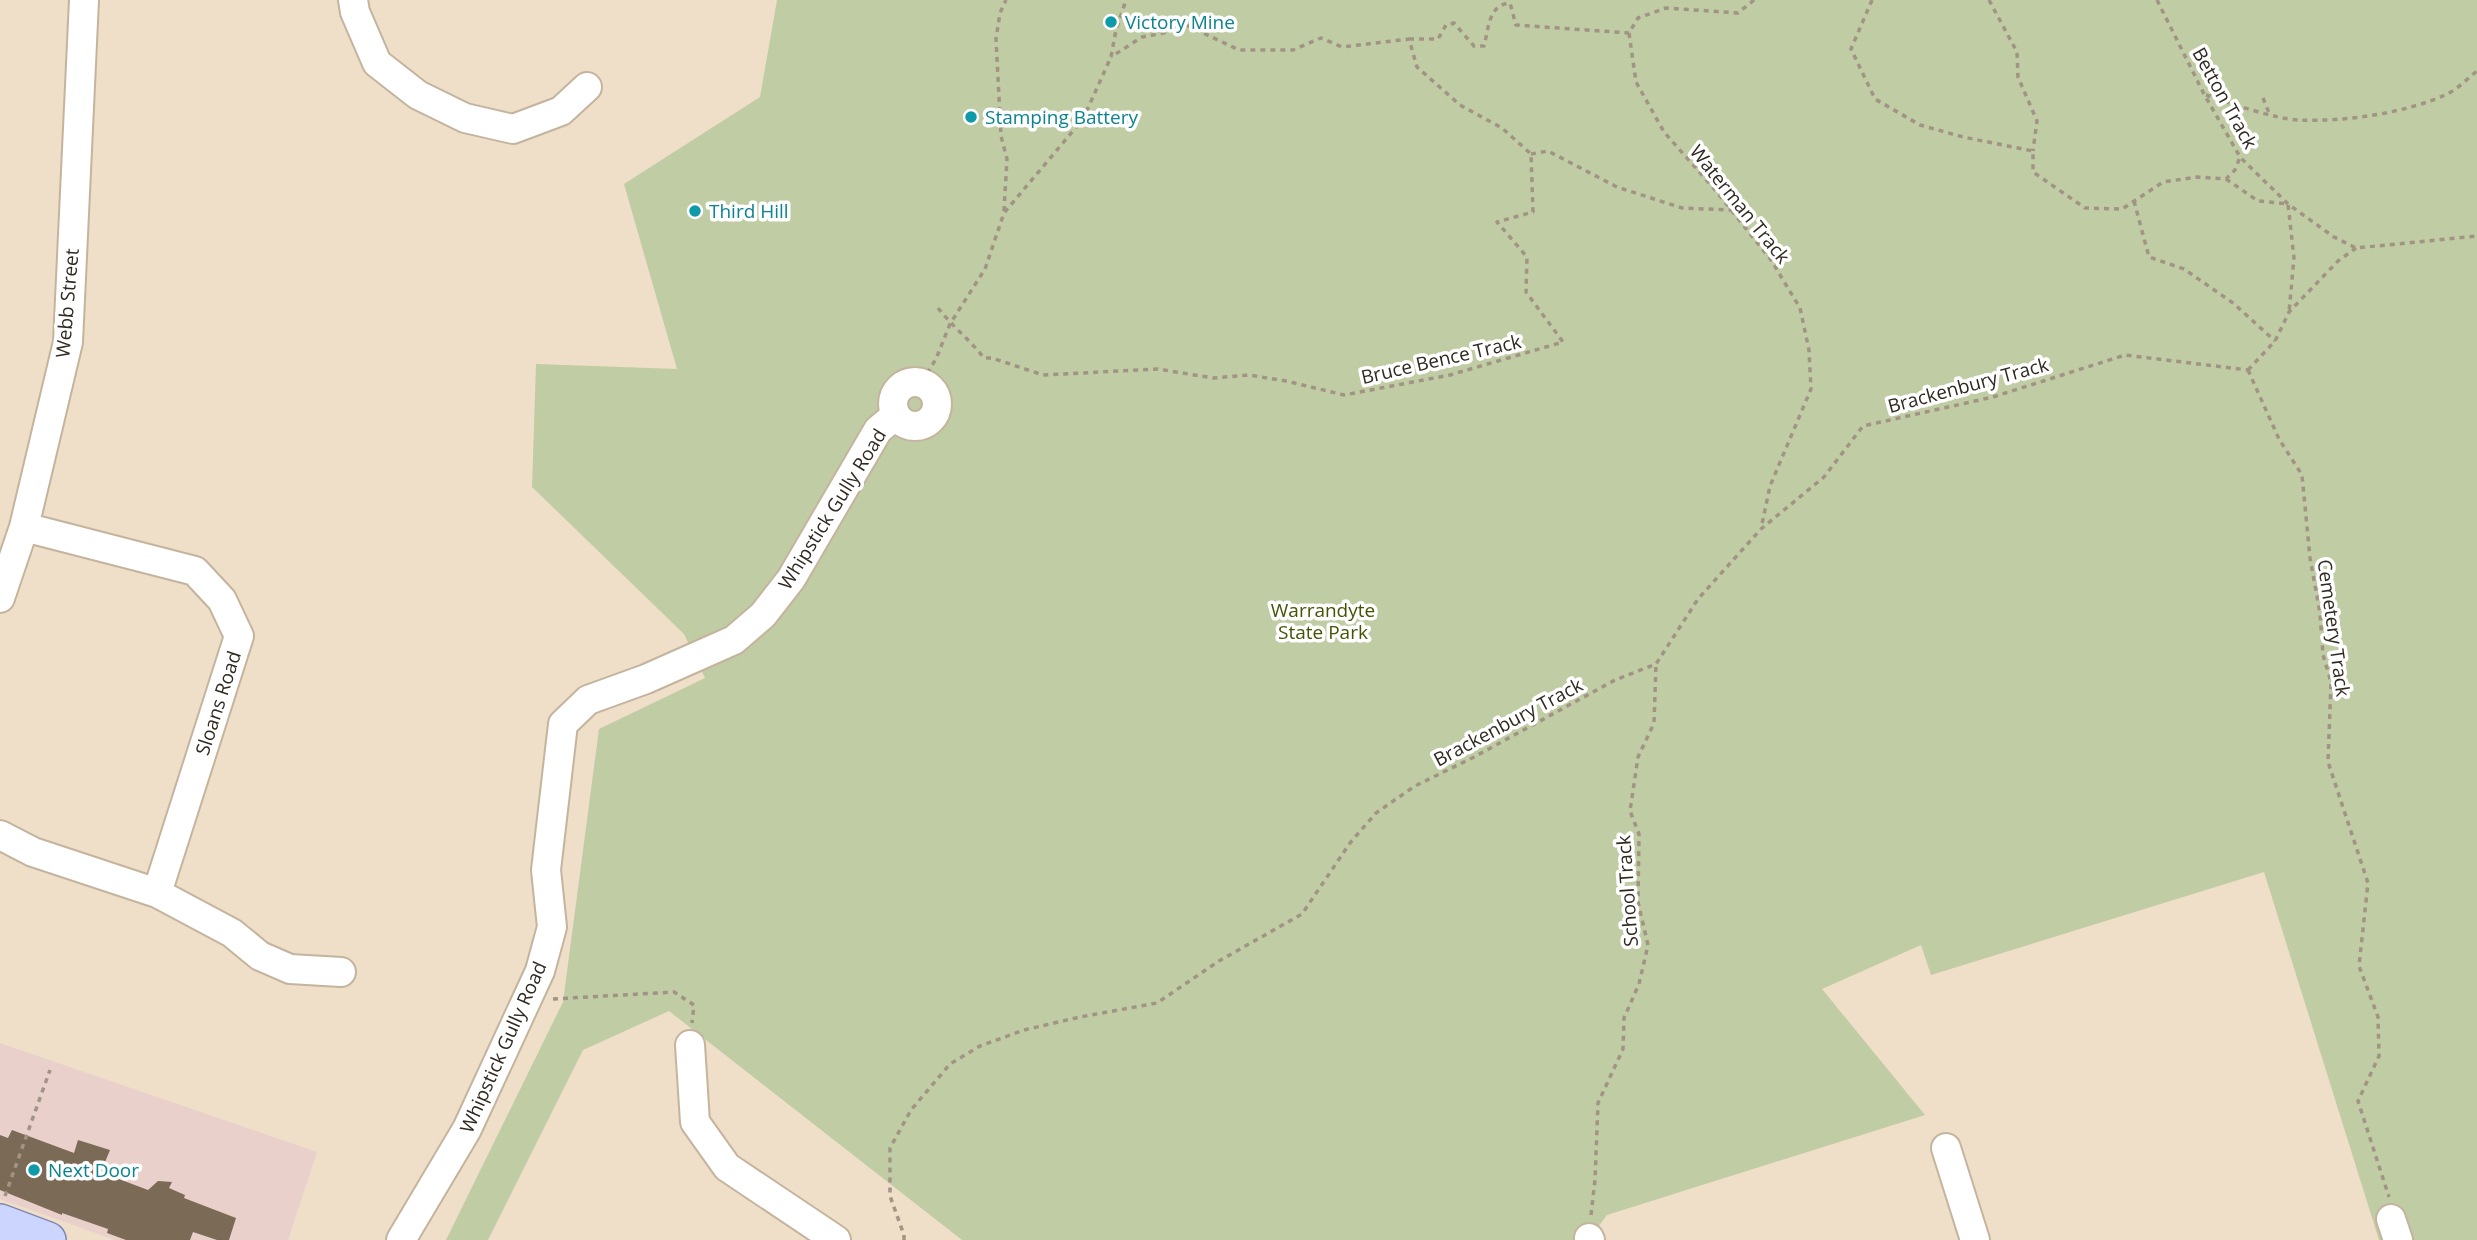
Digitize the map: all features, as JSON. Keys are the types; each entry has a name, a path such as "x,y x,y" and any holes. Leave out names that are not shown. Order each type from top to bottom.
{"main road":[{"path":"2,1210 48,1240"}],"street":[{"name":"Webb Street","path":"0,598 24,527 68,342 84,0"},
{"path":"353,0 355,12 377,63 418,95 464,118 513,129 561,111 587,87"},
{"name":"Whipstick Gully Road","path":"401,1240 467,1129 540,971 552,927 546,870 562,724 588,699 646,679 734,640 763,615 791,579 878,430 896,415 901,421 915,426 923,425 934,415 937,400 929,386 922,383"},
{"name":"Sloans Road","path":"24,527 195,571 222,600 239,636 157,893"},
{"path":"0,835 33,852 157,893 232,933 260,956 290,969 341,972"},
{"path":"690,1045 695,1122 727,1167 836,1240"},
{"path":"1946,1148 1975,1240"}],"path":[{"path":"922,383 936,359 950,324 985,269 1004,214 1007,159 1001,136 996,39 1000,13 1006,0"},
{"path":"1004,214 1083,119 1111,57 1126,0"},
{"path":"1111,57 1142,37 1169,32 1180,22 1239,50 1293,50 1321,38 1342,47 1409,39 1438,39 1446,25 1454,23 1474,46 1484,46 1493,10 1500,4 1510,3 1516,25 1629,33 1638,18 1666,8 1738,13 1754,0"},
{"path":"1872,0 1851,49 1875,99 1920,125 2033,151"},
{"path":"1989,0 2017,52 2018,77 2036,121 2033,172 2085,208 2122,209 2163,182 2197,177 2226,178 2258,201 2288,204 2294,258 2289,312"},
{"name":"Betton Track","path":"2157,0 2204,94 2240,157 2288,204 2334,237 2356,248"},
{"name":"Waterman Track","path":"1629,33 1636,82 1664,132 1771,260 1800,308 1809,350 1811,388 1770,486 1761,529"},
{"path":"1409,39 1417,68 1460,104 1502,128 1531,154 1549,151 1616,187 1682,208 1731,210"},
{"path":"2204,94 2297,120 2343,119 2407,108 2450,93 2477,71"},
{"path":"2263,98 2269,113"},
{"name":"Bruce Bence Track","path":"938,308 950,324 969,338 984,358 992,358 1043,375 1158,369 1213,378 1249,375 1286,380 1344,395 1450,375 1563,342 1526,292 1527,257 1497,222 1532,212 1531,154"},
{"path":"2226,178 2235,170 2240,157"},
{"path":"2134,201 2149,257 2185,269 2233,303 2275,341"},
{"path":"2248,370 2275,341 2289,312 2338,261 2356,248 2477,236"},
{"name":"Brackenbury Track","path":"904,1240 890,1196 890,1148 912,1110 950,1065 980,1046 1024,1030 1157,1003 1219,961 1302,914 1358,833 1376,813 1415,786 1475,757 1615,680 1656,664 1698,599 1761,529 1824,477 1863,426 1993,397 2125,355 2248,370"},
{"name":"Cemetery Track","path":"2248,370 2279,439 2302,475 2323,655 2331,682 2329,762 2368,883 2359,966 2378,1017 2379,1056 2358,1101 2384,1178 2395,1230"},
{"name":"School Track","path":"1590,1239 1598,1103 1623,1049 1624,1018 1639,984 1648,945 1638,902 1640,834 1630,811 1637,757 1654,723 1656,664"},
{"path":"526,1001 674,992 695,1005 690,1045"},
{"path":"2,1210 50,1070"}],"shaded area":[{"path":"0,1043 317,1152 288,1240 115,1240 0,1199"}],"green space":[{"name":"Warrandyte State Park","path":"777,0 2477,0 2477,1240 2379,1240 2264,872 1931,975 1921,945 1822,989 1925,1115 1607,1215 1588,1240 962,1240 669,1011 583,1050 488,1240 446,1240 563,1002 599,729 705,678 684,634 532,487 536,364 677,369 624,184 760,97"}],"building":[{"path":"12,1130 74,1153 78,1140 110,1150 103,1167 112,1170 111,1176 148,1190 158,1181 172,1182 169,1188 185,1195 184,1198 236,1218 229,1240 217,1240 193,1232 190,1240 126,1240 107,1233 108,1229 62,1215 0,1190 0,1135 8,1138"}],"place":[{"name":"Victory Mine","path":"1111,22"},
{"name":"Stamping Battery","path":"971,117"},
{"name":"Third Hill","path":"695,211"},
{"name":"Next Door","path":"34,1170"}]}
